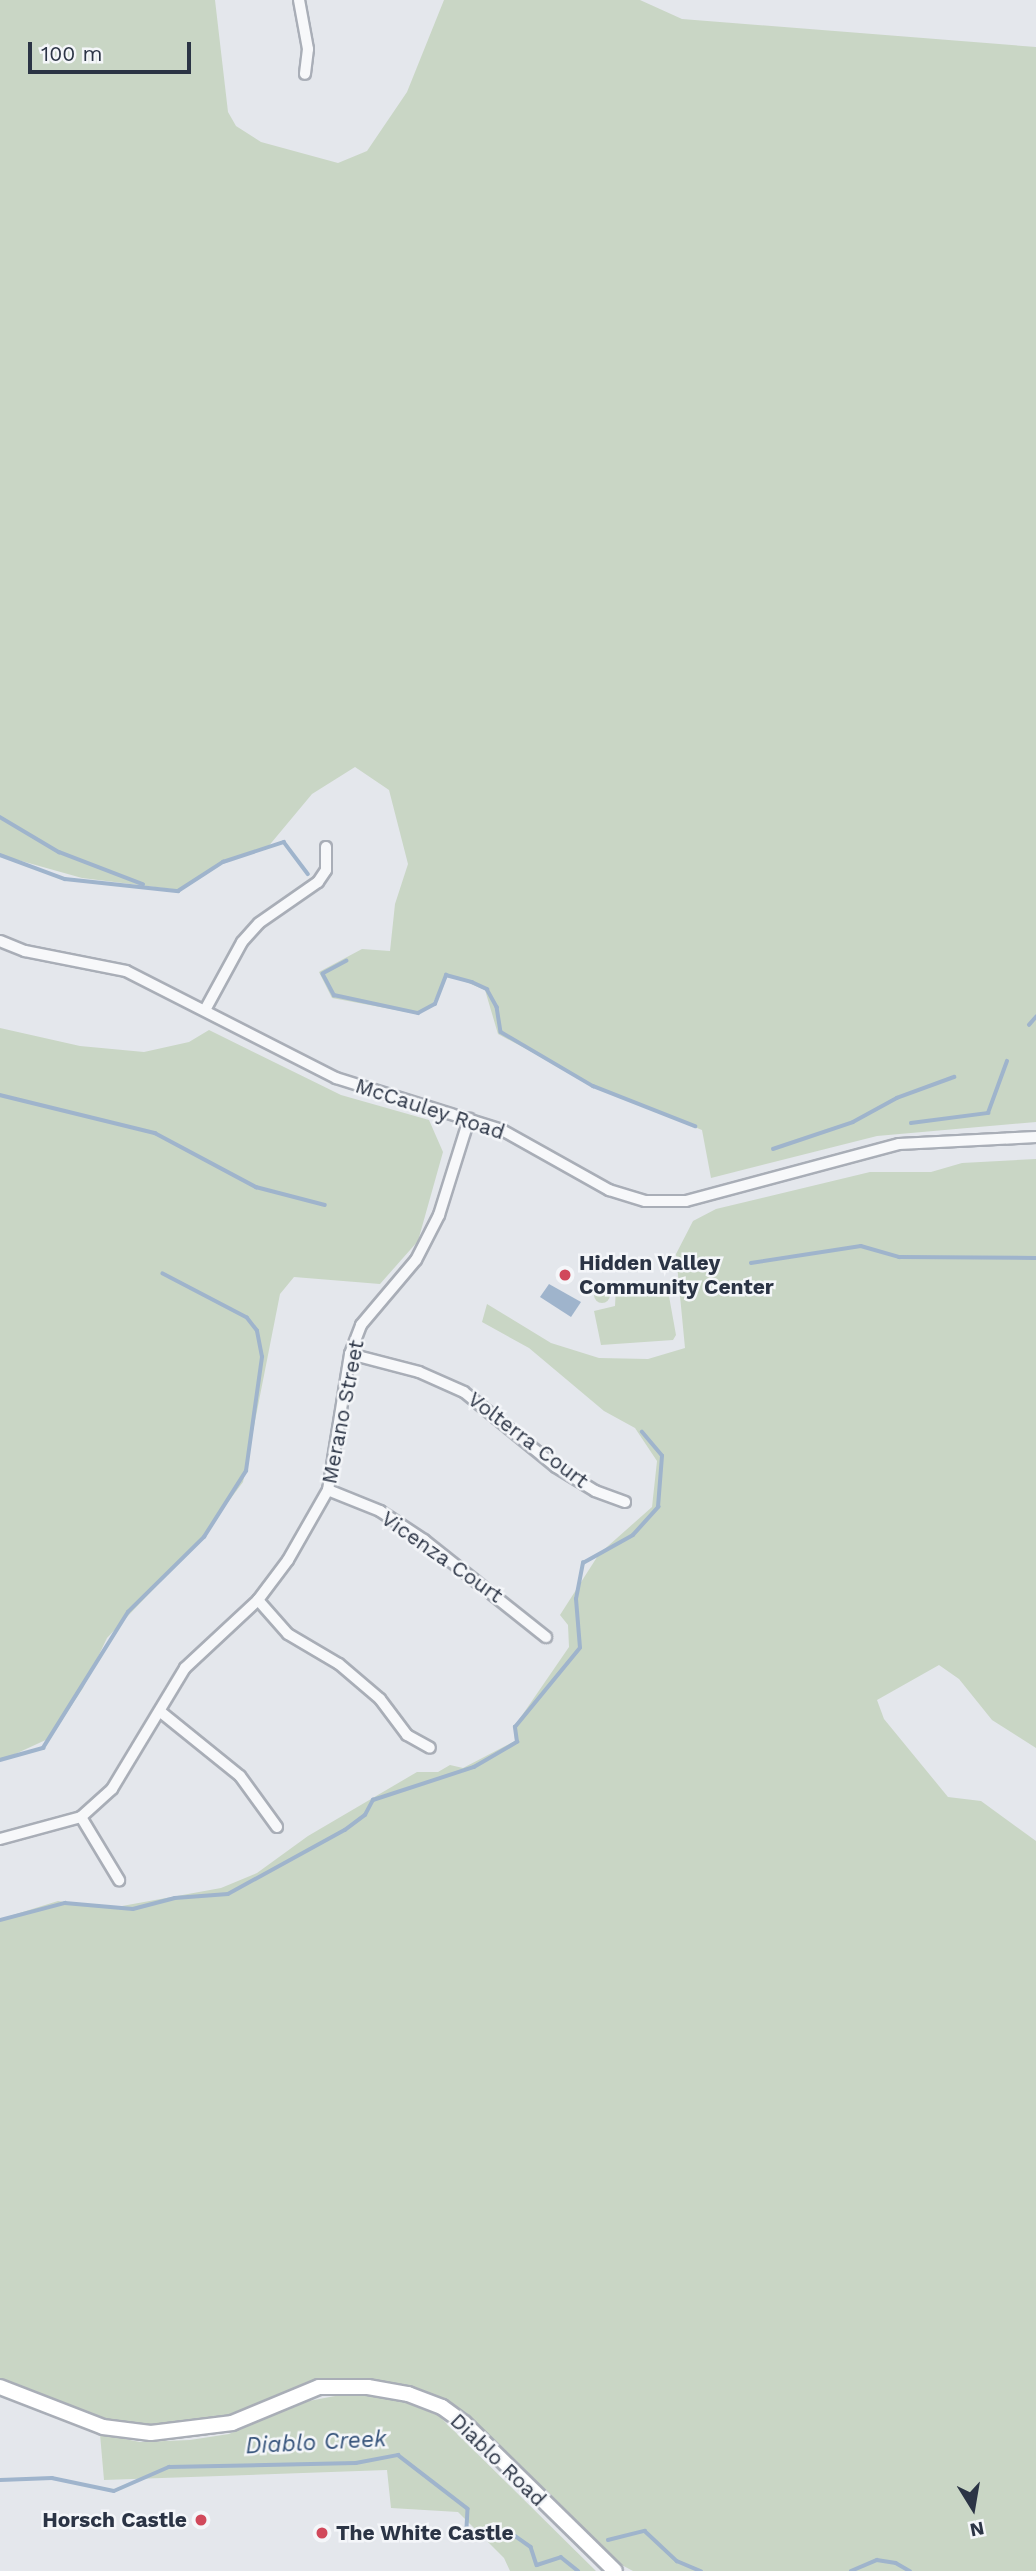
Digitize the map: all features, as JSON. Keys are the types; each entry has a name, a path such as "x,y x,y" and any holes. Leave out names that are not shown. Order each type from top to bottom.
{"street":[{"path":"299,0 308,49 305,75"},
{"path":"205,1010 242,942 259,923 318,882 326,870 326,847"},
{"name":"McCauley Road","path":"0,941 25,951 126,971 336,1078 502,1130 609,1190 666,1203 899,1144 1036,1137"},
{"name":"Merano Street","path":"0,1839 80,1817 129,1769 185,1668 258,1600 288,1560 328,1490 350,1354 361,1325 416,1260 439,1215 469,1119"},
{"name":"Volterra Court","path":"350,1354 419,1372 464,1392 556,1467 594,1491 625,1502"},
{"name":"Vicenza Court","path":"328,1490 380,1511 424,1540 546,1637"},
{"path":"258,1600 288,1634 339,1664 380,1699 407,1735 430,1748"},
{"path":"162,1713 240,1776 277,1827"},
{"path":"80,1817 119,1880"},
{"name":"Diablo Road","path":"0,2386 103,2427 150,2433 232,2423 319,2387 368,2387 408,2394 442,2407 464,2423 615,2571"}],"green space":[{"path":"0,0 215,0 228,112 236,126 261,142 338,163 367,151 407,92 444,0 640,0 682,19 1036,47 1036,1122 877,1136 711,1178 702,1130 601,1089 498,1034 485,990 447,974 431,1007 412,1013 332,998 319,972 362,949 390,951 395,904 408,864 389,790 355,767 312,794 267,848 218,864 179,890 82,878 0,855"},
{"path":"0,1028 80,1046 144,1052 189,1042 209,1030 341,1095 429,1120 443,1152 418,1241 380,1284 294,1277 280,1294 243,1482 199,1541 107,1638 83,1688 50,1738 0,1761"},
{"path":"1036,1159 1036,1748 992,1720 959,1679 939,1665 877,1700 884,1719 948,1797 981,1801 1036,1841 1036,2571 633,2571 603,2555 476,2424 451,2405 421,2391 383,2382 314,2381 226,2416 165,2426 110,2420 0,2379 0,1919 58,1901 111,1908 221,1888 257,1873 308,1836 417,1772 438,1772 450,1765 463,1768 515,1741 514,1727 569,1647 568,1625 560,1615 599,1554 652,1507 657,1461 635,1428 604,1411 529,1348 482,1322 487,1304 551,1343 599,1358 648,1359 685,1348 676,1254 693,1221 716,1209 870,1172 931,1172 962,1163"},
{"path":"661,1281 667,1285 676,1335 673,1340 601,1345 594,1311 615,1306 616,1286"},
{"path":"602,1287 608,1289 608,1301 602,1303 596,1301 594,1295 596,1289"},
{"path":"351,2393 395,2398 439,2416 596,2571 510,2571 504,2558 458,2512 391,2508 387,2470 104,2480 100,2434 140,2442 190,2440 229,2434 293,2404"}],"water":[{"path":"549,1284 581,1302 571,1317 540,1297"}],"waterway":[{"path":"0,817 59,852 143,884"},
{"path":"0,855 65,879 178,891 223,862 284,842 308,874"},
{"path":"347,961 323,974 334,995 418,1013 435,1004 446,975 472,982 487,989 497,1007 501,1032 593,1086 695,1126"},
{"path":"1029,1025 1036,1017"},
{"path":"911,1123 988,1113 1007,1061"},
{"path":"773,1149 853,1122 897,1098 954,1077"},
{"path":"0,1095 155,1133 256,1187 325,1205"},
{"path":"751,1263 861,1246 899,1257 1036,1258"},
{"path":"0,1760 43,1748 128,1612 204,1537 246,1471 262,1357 257,1331 247,1318 163,1274"},
{"path":"0,1920 65,1903 133,1909 175,1898 228,1894 345,1830 365,1815 373,1800 474,1767 517,1742 515,1727 580,1648 576,1599 583,1563 633,1535 658,1507 662,1456 642,1432"},
{"name":"Diablo Creek","path":"0,2480 52,2478 114,2491 169,2467 356,2463 398,2455 468,2509 467,2531 511,2533 531,2547 537,2565 561,2557 578,2571"},
{"name":"Diablo Creek","path":"608,2540 645,2531 677,2561 701,2571"},
{"name":"Diablo Creek","path":"851,2571 877,2560 896,2563 910,2571"}],"place":[{"name":"Hidden Valley Community Center","path":"565,1275"},
{"name":"Horsch Castle","path":"201,2520"},
{"name":"The White Castle","path":"322,2533"}]}
